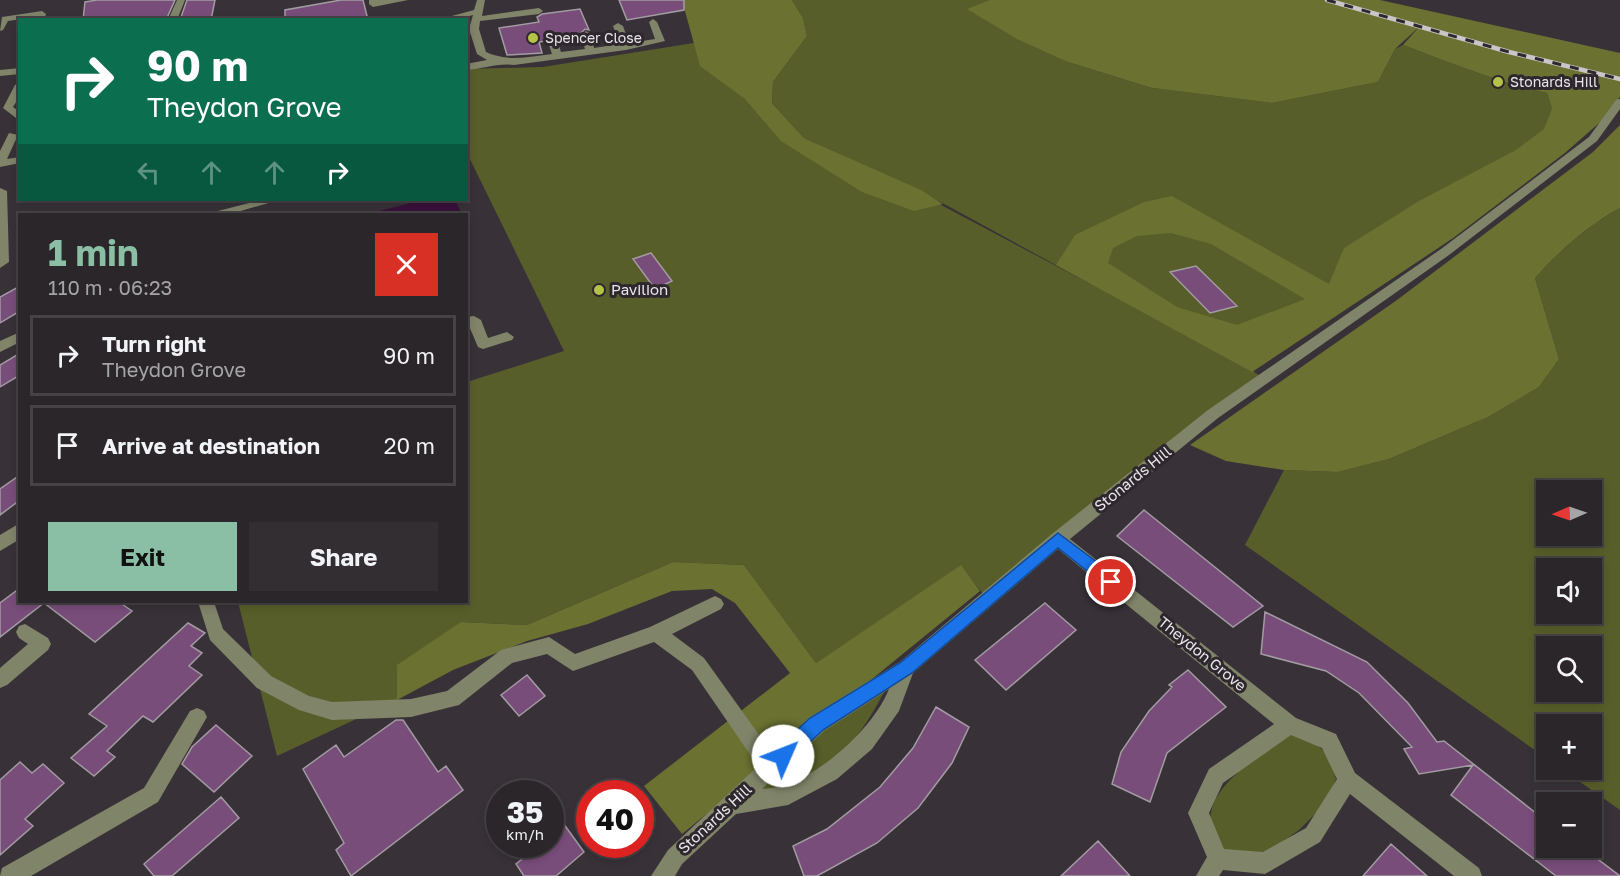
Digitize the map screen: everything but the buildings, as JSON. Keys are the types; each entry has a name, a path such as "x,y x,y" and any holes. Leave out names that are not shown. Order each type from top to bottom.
{"street":[{"path":"173,18 181,0"},
{"path":"373,0 373,4 404,0"},
{"path":"449,18 479,10 539,11"},
{"path":"479,10 474,29 482,54 495,60 514,62 660,41 653,22"},
{"path":"0,28 2,19 42,14 40,18"},
{"path":"618,26 626,47"},
{"path":"586,34 591,52"},
{"path":"552,39 557,57"},
{"path":"468,67 480,66 495,60"},
{"path":"0,73 18,68"},
{"path":"17,114 8,108 18,89"},
{"name":"Stonards Hill","path":"662,876 675,857 816,724 906,668 1058,539 1213,414 1445,252 1593,139 1620,102"},
{"path":"0,118 17,114"},
{"path":"0,163 13,135"},
{"path":"0,163 18,160"},
{"path":"0,264 3,262 1,191"},
{"path":"222,213 269,201"},
{"path":"468,322 474,320 483,344 507,337"},
{"path":"0,347 18,337"},
{"path":"0,544 18,531"},
{"name":"Theydon Grove","path":"1058,539 1289,725 1329,741 1348,780 1471,876"},
{"path":"206,603 216,634 264,682 306,704 332,711 411,708 452,699 507,656 549,645 573,663 656,633 715,604"},
{"path":"0,679 42,644 25,632"},
{"path":"656,633 698,664 770,767"},
{"path":"729,806 788,795 830,772 865,742 892,705 906,668"},
{"path":"10,876 151,795 197,717"},
{"path":"1289,725 1216,776 1198,813 1212,867 1265,863 1313,835 1348,780"}],"green space":[{"path":"682,0 792,0 803,18 807,36 773,82 772,103 804,138 921,190 943,204 914,211 862,192 781,141 745,99 700,66"},
{"path":"792,0 989,0 968,9 1068,62 1152,88 1272,103 1378,82 1395,49 1403,45 1492,78 1547,93 1566,152 1453,238 1253,371 1260,376 983,594 961,566 816,663 744,565 673,562 527,625 461,622 397,700 277,756 238,603 468,603 468,382 564,351 468,155 468,69 543,67 694,43 757,104 806,146 943,206 1096,287 915,188 804,138 772,103 773,82 807,36 803,18"},
{"path":"989,0 1380,0 1620,53 1620,96 1614,110 1566,152 1453,238 1252,372 1056,265 1075,235 1144,202 1172,196 1329,284 1344,248 1419,201 1516,150 1544,129 1552,109 1547,93 1492,78 1403,45 1419,27 1395,49 1378,82 1272,103 1152,88 1068,62 1017,39 967,9","holes":["1171,233 1211,244 1305,299 1237,325 1177,307 1108,263 1113,248 1137,236"]},
{"path":"1620,125 1620,208 1575,239 1535,278 1559,359 1539,387 1488,417 1389,459 1338,472 1284,470 1226,461 1190,445 1397,300 1593,152"},
{"path":"1620,208 1620,810 1602,797 1602,792 1594,792 1577,780 1602,780 1602,714 1536,714 1536,751 1245,545 1284,470 1338,472 1389,459 1488,417 1539,387 1559,359 1535,278 1574,240"},
{"path":"673,562 744,565 816,663 961,565 980,591 682,834 654,799 654,780 652,780 790,673 735,603 712,589 672,591 588,624 527,641 453,670 397,700 397,665 461,622 527,625"},
{"path":"885,690 869,719 850,745 826,766 797,782 747,795 820,733"},
{"path":"1290,734 1321,748 1329,760 1336,779 1324,805 1299,830 1266,853 1227,854 1214,835 1211,817 1215,800 1241,770"}],"shaded area":[{"path":"418,201 456,201 462,213 372,213"}],"railway":[{"path":"1327,0 1509,52 1620,79"}],"place":[{"name":"Spencer Close","path":"533,38"},
{"name":"Stonards Hill","path":"1498,82"},
{"name":"Pavilion","path":"599,290"}],"route":[{"path":"783,756 816,724 906,668 1058,539 1111,582"}]}
